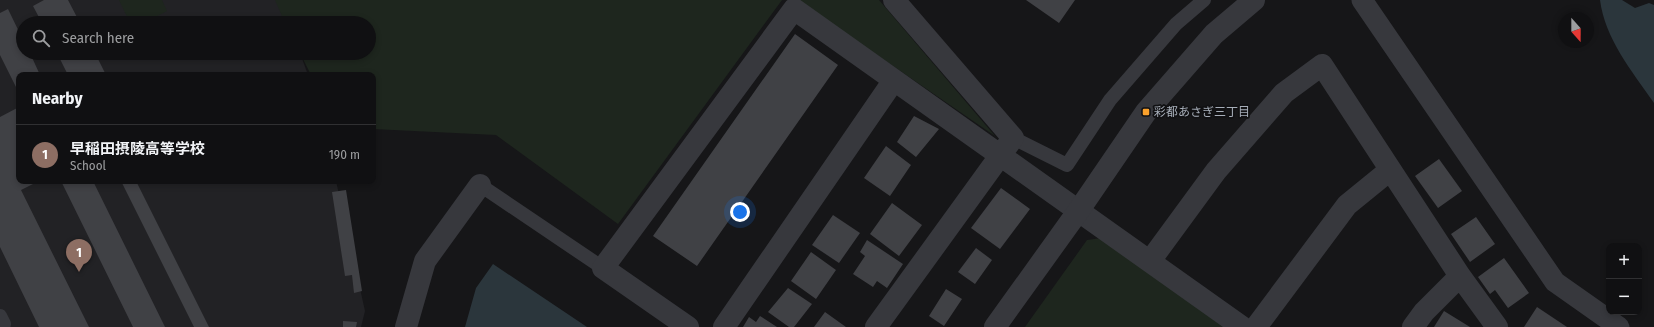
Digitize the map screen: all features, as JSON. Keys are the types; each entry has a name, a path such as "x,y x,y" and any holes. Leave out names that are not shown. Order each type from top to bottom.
{"street":[{"path":"894,0 1006,146 1078,210 1242,327"},
{"path":"995,327 1146,112 1214,34 1254,0"},
{"path":"1362,0 1555,282 1619,327"},
{"path":"688,327 603,268 794,9 894,80 1006,146"},
{"path":"1150,261 1216,171 1284,93 1322,65 1460,276 1497,327"},
{"path":"724,327 894,80"},
{"path":"876,327 1006,146"},
{"path":"1256,327 1346,205 1390,170"},
{"path":"406,327 425,261 480,184"},
{"path":"1413,327 1424,312 1460,276"}],"lane":[{"path":"1006,146 1067,164 1110,100 1176,24 1204,0"},
{"path":"480,184 603,268"}],"shaded area":[{"path":"0,0 281,0 287,16 16,16 16,60 303,60 307,72 16,72 16,184 337,184 365,311 361,327 0,327"},
{"path":"119,0 162,0 167,11 157,16 127,16"},
{"path":"275,0 782,0 618,224 496,135 376,129 376,72 310,72 304,60 376,60 376,16 282,16"},
{"path":"797,0 879,0 995,136"},
{"path":"1600,0 1622,0 1635,8 1649,3 1654,5 1654,103 1613,41 1607,28"},
{"path":"1102,238 1227,327 1025,327 1087,240"},
{"path":"493,264 587,327 465,327 476,288"}],"building":[{"path":"44,0 68,0 76,16 38,16 33,6"},
{"path":"1026,0 1075,0 1059,23"},
{"path":"8,9 16,26 16,60 33,60 39,72 16,72 16,87 0,55 0,13"},
{"path":"795,34 838,65 697,266 653,236"},
{"path":"60,60 98,60 104,72 66,72"},
{"path":"16,109 16,184 33,184 21,190 89,327 39,327 0,247 0,117"},
{"path":"914,116 939,129 916,157 897,142"},
{"path":"886,146 911,165 890,196 864,178"},
{"path":"1439,159 1462,191 1438,208 1415,176"},
{"path":"62,184 94,184 165,327 133,327"},
{"path":"122,184 138,184 209,327 194,327"},
{"path":"1001,188 1030,209 1000,249 971,228"},
{"path":"346,190 362,291 354,293 352,275 345,276 332,192"},
{"path":"892,203 922,225 899,256 870,234"},
{"path":"833,215 860,233 839,263 812,245"},
{"path":"1476,217 1495,244 1470,262 1451,234"},
{"path":"867,240 903,264 887,288 877,281 873,287 853,274 865,256 860,252"},
{"path":"976,248 992,260 975,284 958,272"},
{"path":"811,252 836,270 816,299 791,281"},
{"path":"1504,258 1529,293 1508,308 1495,290 1490,294 1478,277"},
{"path":"788,288 812,304 794,327 789,327 768,312"},
{"path":"946,289 962,299 944,326 929,316"},
{"path":"1537,307 1567,327 1524,327"},
{"path":"1444,311 1470,327 1434,327"},
{"path":"825,312 846,327 814,327"},
{"path":"760,316 777,327 743,327 749,317 756,322"},
{"path":"343,321 357,322 356,327 343,327"}],"place":[{"name":"彩都あさぎ三丁目","path":"1146,112"},
{"name":"早稲田摂陵高等学校","path":"79,272"}]}
